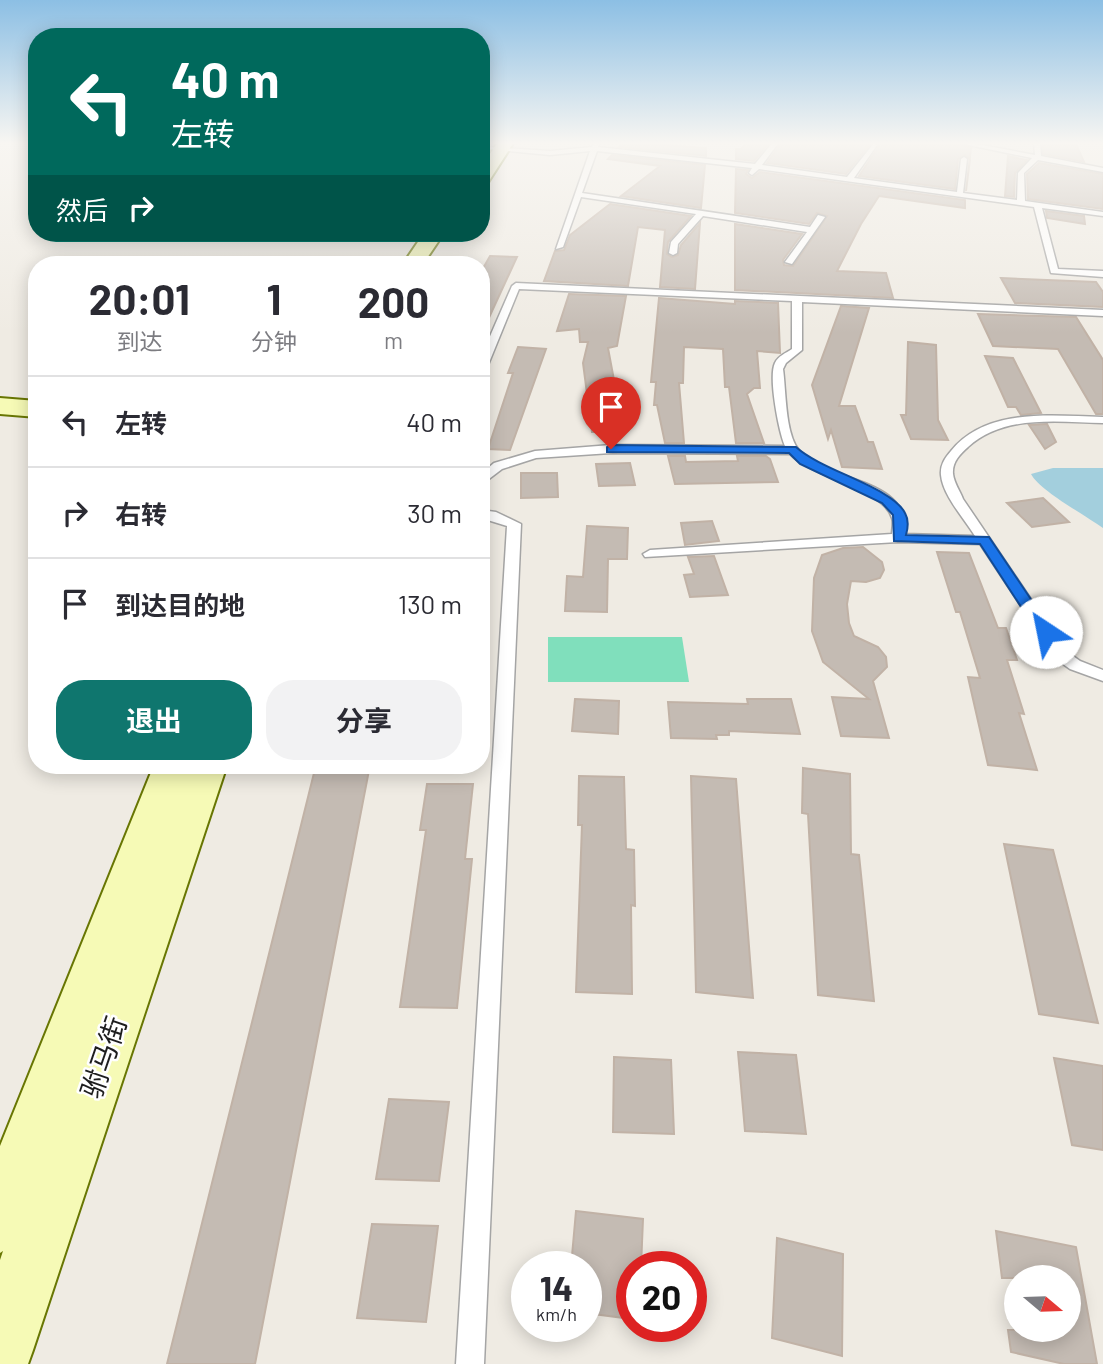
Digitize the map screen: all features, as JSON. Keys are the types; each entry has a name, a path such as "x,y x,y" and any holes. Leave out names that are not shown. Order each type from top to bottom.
{"main road":[{"path":"0,396 28,398"},
{"path":"0,406 28,408"},
{"name":"驸马街","path":"0,1222 172,774"},
{"name":"驸马街","path":"0,1350 203,774"}],"lane":[{"path":"559,247 573,206"},
{"path":"649,206 812,230"},
{"path":"1103,214 1038,206 1054,271 1103,274"},
{"path":"673,253 674,244 700,214"},
{"path":"789,262 821,217"},
{"path":"490,348 516,286 1103,313"},
{"path":"797,298 797,350 781,361 778,369 787,435 792,450 804,461 852,481 887,500 900,514 902,527 898,538"},
{"path":"1103,420 1020,420 986,429 965,442 948,463 947,476 957,499 1061,655 1075,665 1103,676"},
{"path":"490,473 498,466 535,455 611,449 792,450"},
{"path":"470,1364 513,524 490,517"},
{"path":"649,554 898,538 984,540"}],"green space":[{"path":"548,637 682,637 689,682 548,682"}],"water":[{"path":"1053,468 1103,468 1103,528 1053,495 1031,474"}],"building":[{"path":"608,206 691,216 668,242 667,254 672,257 678,255 681,245 700,223 695,289 660,287 665,230 638,227 628,286 544,281 555,251 564,250 570,235"},
{"path":"735,206 873,206 837,271 886,273 893,298 735,290 735,224 802,234 783,260 784,265 793,266 827,216 817,213 809,224 735,213"},
{"path":"1078,206 1103,206 1103,209"},
{"path":"1046,211 1084,216 1085,224 1047,218"},
{"path":"490,256 517,257 490,316"},
{"path":"1001,278 1096,282 1103,292 1103,307 1015,303"},
{"path":"569,294 626,296 617,346 608,348 614,380 606,379 597,432 592,432 583,363 588,342 580,342 579,329 557,331"},
{"path":"659,298 735,304 735,301 778,303 780,353 757,351 760,388 754,388 747,394 764,443 736,443 729,387 725,387 723,349 684,347 683,383 679,383 684,443 665,443 657,405 654,405 656,382 651,382"},
{"path":"841,306 869,308 839,406 855,406 868,442 873,442 882,469 842,467 831,430 828,439 812,385"},
{"path":"978,314 1076,317 1103,360 1103,414 1096,414 1058,349 993,346"},
{"path":"908,342 936,345 938,420 948,440 911,439 901,415 906,415"},
{"path":"518,347 546,349 510,450 490,449 513,373 508,373"},
{"path":"985,356 1013,358 1041,413 1021,415 1016,407 1008,407"},
{"path":"1047,424 1056,442 1045,449 1029,425"},
{"path":"668,456 685,456 686,462 738,461 737,456 766,456 770,459 778,482 675,484"},
{"path":"630,463 635,485 599,486 596,464"},
{"path":"521,473 557,473 558,497 521,498"},
{"path":"1043,498 1069,522 1032,527 1007,503"},
{"path":"712,521 719,541 685,545 681,523"},
{"path":"587,526 628,528 627,559 608,559 607,612 565,611 567,576 583,577"},
{"path":"863,547 882,562 884,570 880,578 866,582 851,581 847,604 849,623 854,636 878,647 886,657 887,667 873,681 889,738 841,736 832,697 869,699 823,662 812,631 814,578 822,555 843,548"},
{"path":"937,552 969,553 998,628 1006,628 1017,660 1007,660 1024,714 1019,713 1037,770 988,765 968,677 980,678 960,612 956,612"},
{"path":"714,556 728,595 690,597 684,575 694,574 688,557"},
{"path":"575,699 619,701 618,734 572,731"},
{"path":"747,699 791,699 800,734 729,731 729,735 716,735 717,739 671,738 668,702 748,704"},
{"path":"803,768 850,774 851,854 859,855 874,1001 818,995 808,814 802,813"},
{"path":"314,774 368,774 255,1364 167,1364"},
{"path":"579,776 624,777 626,849 634,850 635,906 631,905 632,994 576,992 582,825 578,825"},
{"path":"691,776 736,779 753,998 696,992"},
{"path":"427,784 473,784 465,859 472,859 457,1008 400,1007 426,830 420,830"},
{"path":"1004,844 1053,850 1098,1023 1039,1014"},
{"path":"738,1052 796,1055 806,1134 745,1131"},
{"path":"614,1057 671,1060 674,1134 613,1132"},
{"path":"1054,1058 1103,1066 1103,1150 1072,1145"},
{"path":"389,1099 449,1102 439,1181 376,1179"},
{"path":"576,1211 643,1219 642,1251 616,1251 616,1317 602,1315 602,1251 572,1251"},
{"path":"372,1224 438,1226 426,1322 357,1318"},
{"path":"996,1231 1076,1247 1079,1265 1004,1265 1002,1278"},
{"path":"777,1238 843,1254 842,1356 772,1338"},
{"path":"1082,1280 1097,1364 1064,1364 1011,1352 1010,1342 1082,1342"}],"route":[{"path":"611,449 792,450 804,461 852,481 887,500 900,514 902,527 898,538 984,540 1046,632"}]}
